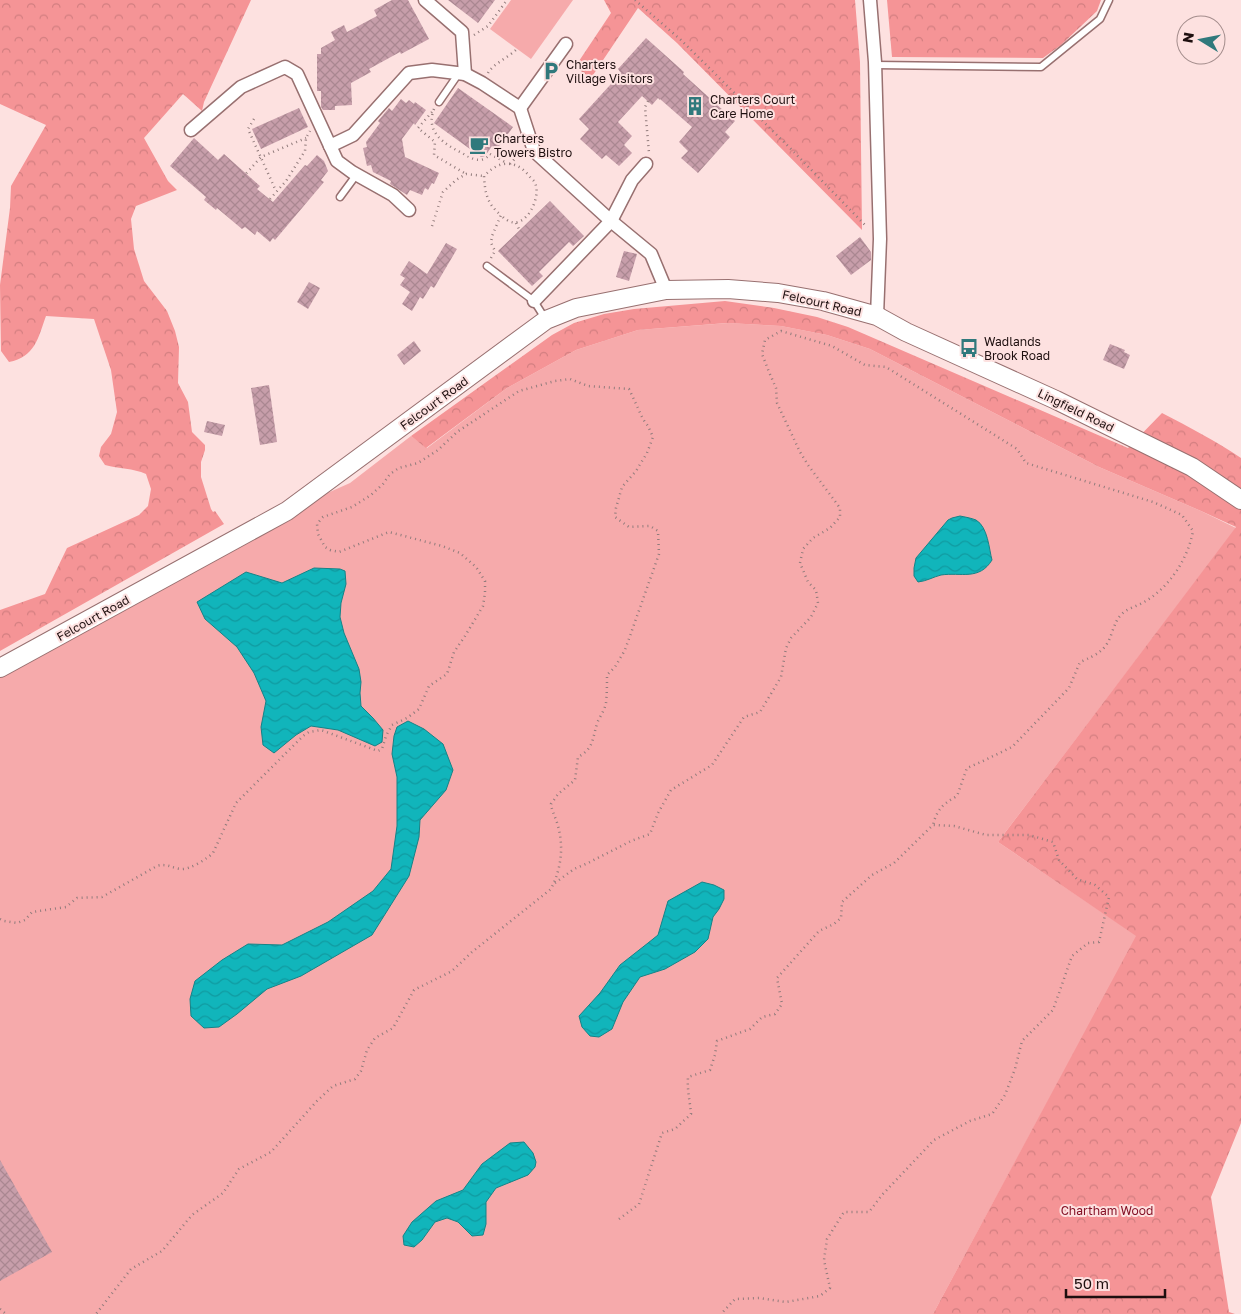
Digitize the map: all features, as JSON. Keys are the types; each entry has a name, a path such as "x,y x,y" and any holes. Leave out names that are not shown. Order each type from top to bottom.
{"street":[{"path":"870,0 875,65 880,239 877,316"},
{"path":"433,2 462,32 462,73"},
{"path":"520,108 566,44"},
{"path":"191,130 241,87 285,67 297,74 337,161 393,195 409,210"},
{"path":"330,146 354,135 409,73 432,70 462,73 482,83 520,108 534,151 611,221 651,254 666,290"},
{"path":"534,300 611,221 632,180 646,164"},
{"name":"Felcourt Road","path":"0,668 287,511 546,320 576,308 666,290 728,288 778,293 823,301 877,316 906,332"},
{"name":"Lingfield Road","path":"906,332 1056,400 1184,463 1213,480 1241,500"}],"lane":[{"path":"875,65 1041,67 1100,20 1109,0"},
{"path":"439,102 462,73"},
{"path":"340,197 357,174"},
{"path":"487,266 534,300 546,320"}],"path":[{"path":"462,37 476,35 488,26 507,0"},
{"path":"635,0 681,40 880,239"},
{"path":"482,83 490,69 517,49"},
{"path":"646,164 649,153 644,107 648,101"},
{"path":"439,102 418,128 435,142 434,155 466,174 484,176"},
{"path":"434,110 432,117 433,127 438,138 446,145 475,160 484,159 490,154 506,163 517,166 526,172 535,183 537,196 531,210 524,219 516,222 508,221 501,215 487,200 485,190 484,176 492,168 506,163"},
{"path":"254,119 248,128 276,191"},
{"path":"270,199 286,181 305,151 306,138 310,131 321,126"},
{"path":"243,177 261,156 306,138"},
{"path":"432,226 443,192 466,174"},
{"path":"487,266 495,251 491,242 492,236 501,215"},
{"path":"516,222 520,230"},
{"path":"554,884 574,870 631,841 650,834 658,813 671,790 712,764 744,717 760,712 781,678 786,648 791,638 811,617 818,604 816,590 808,582 800,562 803,549 813,538 830,528 840,517 840,508 800,452 777,403 776,388 762,354 765,340 782,331 832,346 865,365 886,367 1017,449 1026,463 1153,502 1182,516 1193,531 1191,542 1178,570 1162,589 1144,602 1125,610 1116,620 1108,644 1097,655 1080,662 1069,688 1012,747 967,768 957,796 945,802 935,816 932,825 894,863 872,875 842,902 841,918 834,924 819,931 777,978 782,1004 775,1014 762,1017 750,1029 718,1041 710,1070 688,1077 687,1089 691,1114 675,1129 662,1133 639,1204 619,1219"},
{"path":"0,919 17,923 25,920 32,912 66,907 77,898 102,897 157,866 163,864 187,869 208,858 213,854 236,803 308,732 321,730 378,751 382,749 392,725 419,710 429,686 447,674 454,652 483,606 485,581 476,568 460,553 442,546 388,532 339,552 330,550 325,547 318,534 317,524 323,517 352,507 371,495 383,484 390,474 399,468 418,463 438,450 458,432 519,391 570,379 588,386 629,389 642,419 653,437 647,453 636,471 622,486 616,508 616,517 628,527 650,526 658,531 659,554 625,650 615,667 607,675 606,705 598,720 592,743 586,753 578,757 575,780 558,794 551,804 552,812 558,825 562,851 558,875 554,884 551,889 472,952 452,971 414,990 393,1028 375,1038 367,1050 361,1071 355,1079 333,1086 271,1152 239,1169 223,1193 192,1215 162,1251 131,1269 96,1314"},
{"path":"721,1314 735,1299 759,1298 786,1302 820,1296 830,1288 824,1260 827,1239 844,1212 870,1212 882,1195 934,1140 970,1121 992,1114 1005,1095 1015,1069 1022,1041 1053,1010 1072,956 1088,944 1099,942 1109,897 1095,885 1077,879 1059,860 1053,842 1029,835 986,835 954,826 932,825"},
{"path":"0,1309 6,1314"}],"shaded area":[{"path":"511,0 573,0 531,59 490,29"},
{"path":"728,323 781,326 827,335 870,349 1099,467 1236,528 998,842 1137,936 933,1314 0,1314 0,668 287,511 350,483 411,436 427,448 507,388 576,350 638,330"}],"green space":[{"path":"0,0 251,0 204,102 202,111 183,94 144,138 168,181 177,190 136,206 131,219 134,249 144,281 167,311 175,331 179,347 178,383 188,402 192,432 205,445 201,462 201,477 211,509 213,512 215,511 224,524 0,651 0,610 45,594 67,548 139,515 148,506 151,489 146,474 105,465 99,456 101,447 111,434 117,412 111,370 94,319 46,316 34,345 25,356 9,362 1,351 0,285 11,186 46,125 0,104"},
{"path":"604,0 855,0 860,62 862,230 677,43 638,8 591,78 575,67 611,13"},
{"path":"887,0 1101,0 1097,11 1061,45 1043,58 892,57"},
{"name":"Chartham Wood","path":"725,301 817,317 848,327 1128,448 1162,413 1241,458 1241,1123 1211,1197 1229,1312 1235,1314 933,1314 1136,936 998,842 1236,527 1099,467 870,349 827,335 781,326 727,323 638,330 576,350 507,388 426,448 411,436 552,335 574,323 604,314 634,309"}],"water":[{"path":"960,516 974,519 980,523 986,533 992,560 987,567 975,573 941,575 918,582 914,576 916,558 948,520"},
{"path":"314,568 340,569 345,571 346,584 341,603 340,617 344,633 359,669 361,706 383,730 382,742 375,746 338,730 311,726 296,735 274,753 263,745 261,727 266,701 254,673 237,647 205,619 197,602 246,572 282,583"},
{"path":"408,721 424,729 443,744 453,770 446,790 420,820 419,837 409,876 372,935 301,976 267,989 219,1027 204,1028 191,1016 190,999 195,981 222,960 248,944 282,945 328,922 373,891 391,869 397,826 397,777 392,754 394,736 397,727"},
{"path":"702,882 724,890 724,899 713,917 708,939 695,952 665,969 640,977 623,1002 612,1029 599,1037 590,1036 582,1027 579,1016 600,993 620,965 658,935 668,901"},
{"path":"524,1142 533,1153 536,1162 535,1167 528,1175 496,1188 486,1202 486,1224 483,1235 472,1236 458,1222 447,1218 435,1222 422,1240 414,1247 404,1245 403,1236 412,1222 436,1201 463,1190 482,1164 510,1143"}],"building":[{"path":"392,0 408,0 429,39 369,69 371,72 351,83 352,105 335,106 335,110 323,110 321,107 321,91 317,91 317,54 321,54 321,48 335,40 331,32 344,25 347,32 377,16 374,10"},
{"path":"448,0 495,0 478,23"},
{"name":"Charters Court Care Home","path":"646,38 735,121 725,132 730,137 698,173 681,158 688,151 679,142 692,127 658,98 652,105 642,96 618,122 632,136 624,145 632,153 619,166 606,155 602,159 580,139 589,129 579,119 621,73 618,69"},
{"path":"458,88 513,127 497,149 492,146 485,156 481,157 434,123"},
{"path":"401,99 406,103 409,100 414,104 415,102 426,110 402,139 405,157 439,173 434,184 432,183 428,190 425,188 422,195 410,190 407,195 390,184 391,181 373,172 371,165 367,166 363,148 367,147 366,142 380,123 378,121 389,108 392,111"},
{"path":"299,108 308,127 261,149 252,129"},
{"path":"194,138 218,160 224,154 260,186 257,189 273,202 305,165 307,166 317,155 324,161 328,171 321,180 324,182 275,240 273,238 270,242 257,231 255,235 245,227 242,229 217,208 216,210 204,200 206,197 170,166"},
{"path":"550,201 584,236 573,246 569,242 539,272 543,276 532,286 498,251"},
{"path":"860,237 871,252 871,260 851,275 836,256"},
{"path":"446,243 457,249 434,288 431,286 423,299 420,297 412,311 402,304 410,292 400,285 405,278 400,275 409,261 427,274"},
{"path":"624,251 637,254 629,281 616,277"},
{"path":"309,282 320,288 308,309 297,302"},
{"path":"414,341 421,351 404,365 397,355"},
{"path":"1110,344 1125,350 1124,352 1130,355 1124,369 1103,360"},
{"path":"269,385 277,442 260,445 251,388"},
{"path":"207,421 225,425 222,436 204,432"},
{"path":"0,1160 52,1252 0,1281"}],"place":[{"name":"Charters Village Visitors","path":"551,71"},
{"name":"Charters Court Care Home","path":"695,106"},
{"name":"Charters Towers Bistro","path":"479,145"},
{"name":"Wadlands Brook Road","path":"969,348"}]}
